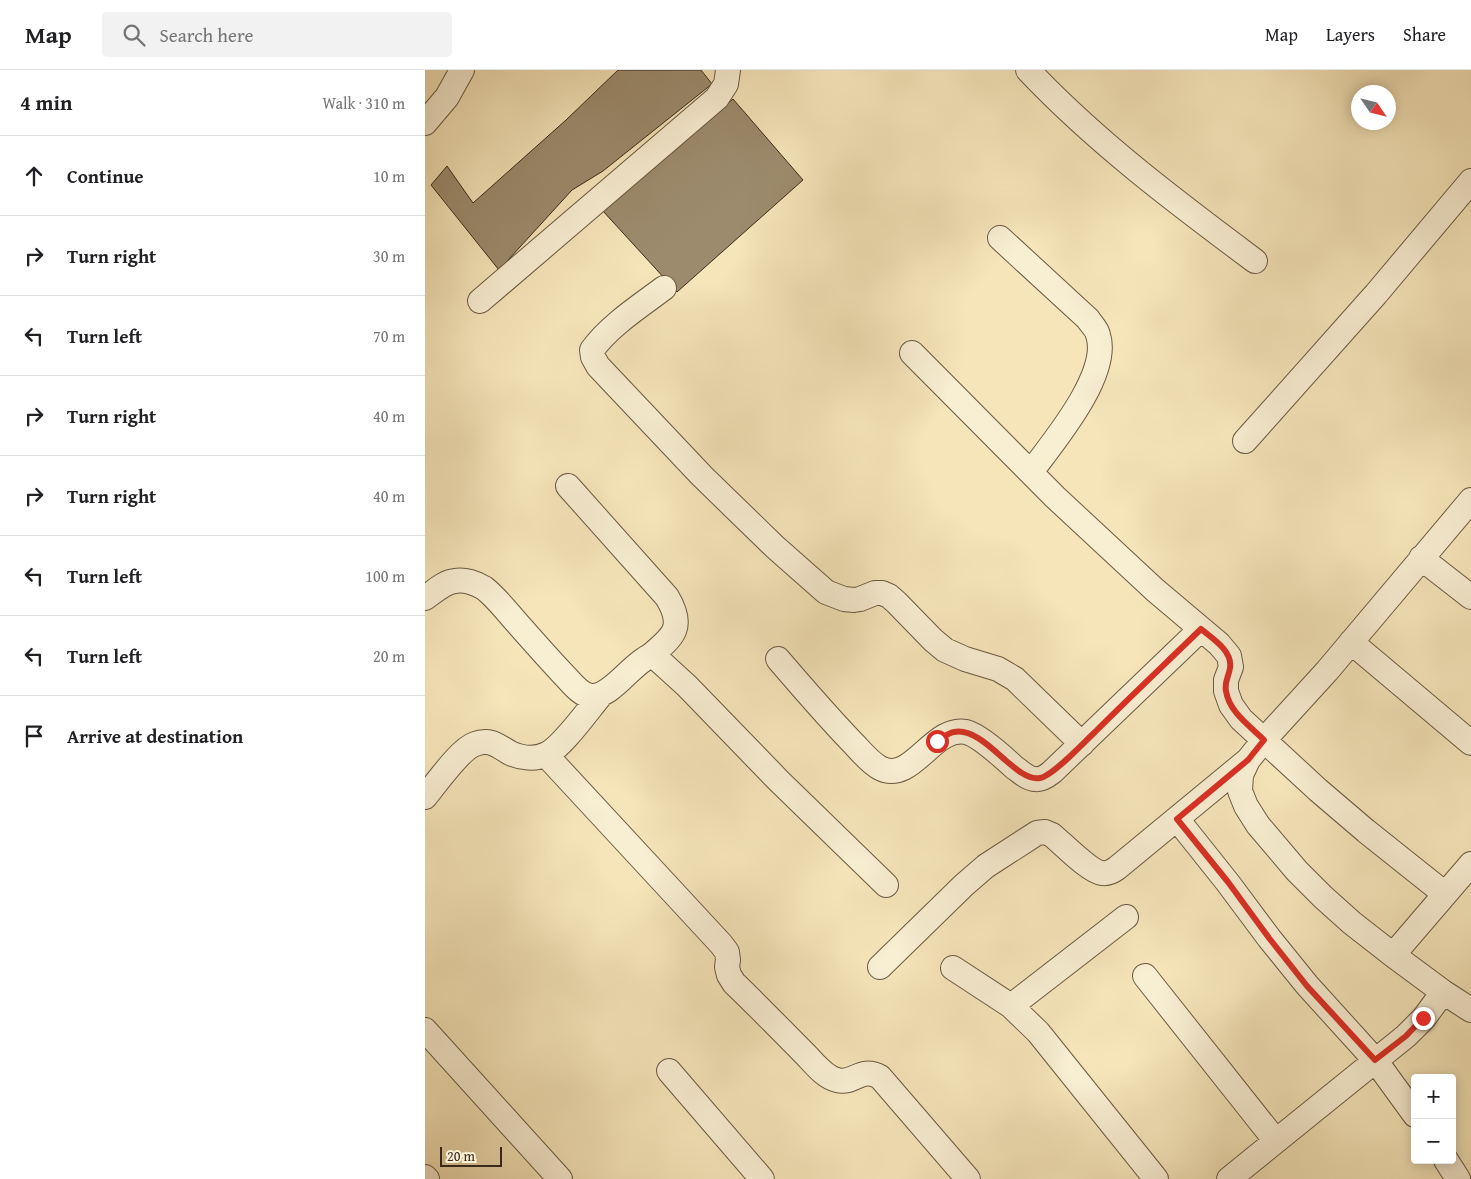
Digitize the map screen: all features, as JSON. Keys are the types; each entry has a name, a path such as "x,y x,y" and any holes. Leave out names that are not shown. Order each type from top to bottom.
{"street":[{"path":"425,123 447,97 462,70"},
{"path":"480,301 717,98 726,84 729,70"},
{"path":"1028,70 1051,94 1107,145 1255,262"},
{"path":"1245,441 1376,294 1471,181"},
{"path":"1000,238 1088,319 1098,335 1100,354 1095,376 1076,409 1031,472"},
{"path":"664,288 612,328 597,343 592,350 593,357 598,366 702,476 775,547 826,592 844,599 854,600 875,593 889,596 945,650 965,659 998,669 1015,680 1082,744"},
{"path":"912,353 1031,472 1155,590 1219,644 1229,656 1231,668 1226,680 1226,691 1231,705 1241,719 1318,790 1445,894"},
{"path":"425,796 462,754 474,744 487,742 499,745 510,753 527,759 546,755 559,745 601,695 642,659 650,656 666,642 674,631 677,620 675,609 667,597 569,486"},
{"path":"880,967 986,866 1037,832 1045,832 1052,835 1093,870 1102,873 1110,872 1117,868 1248,760 1327,671 1471,500"},
{"path":"1421,558 1471,596"},
{"path":"425,598 441,586 454,581 467,581 483,588 506,610 579,690 590,696 601,695"},
{"path":"778,659 841,730 880,768 891,771 901,769 937,741 953,732 967,732 980,739 1024,775 1034,780 1044,778 1052,772 1201,629"},
{"path":"1351,642 1471,743"},
{"path":"650,656 660,662 681,681 779,781 886,885"},
{"path":"546,755 721,944 727,952 727,967 734,983 794,1044 819,1069 838,1081 845,1081 862,1074 872,1073 881,1077 968,1179"},
{"path":"1248,760 1241,775 1240,791 1246,806 1258,825 1297,871 1352,923 1443,992 1471,1010"},
{"path":"1177,819 1228,882 1307,986 1375,1060 1411,1110"},
{"path":"1393,955 1471,864"},
{"path":"1011,1006 1126,917"},
{"path":"953,968 1011,1006 1038,1032 1156,1179"},
{"path":"1145,976 1275,1140"},
{"path":"1229,1179 1406,1036 1443,992"},
{"path":"425,1030 553,1177"},
{"path":"669,1071 762,1179"},
{"path":"1449,1164 1458,1179"},
{"path":"1465,1179 1471,1175"}],"building":[{"path":"618,70 701,70 712,84 603,171 572,190 499,270 431,185 447,166 473,203 566,120"},
{"path":"733,99 803,180 677,292 602,210"}],"route":[{"path":"937,741 953,732 967,732 980,739 1024,775 1034,780 1044,778 1201,629 1219,644 1229,656 1231,668 1226,680 1226,691 1231,705 1241,719 1264,740 1248,760 1177,819 1228,882 1307,986 1375,1060 1406,1036 1423,1018"}]}
